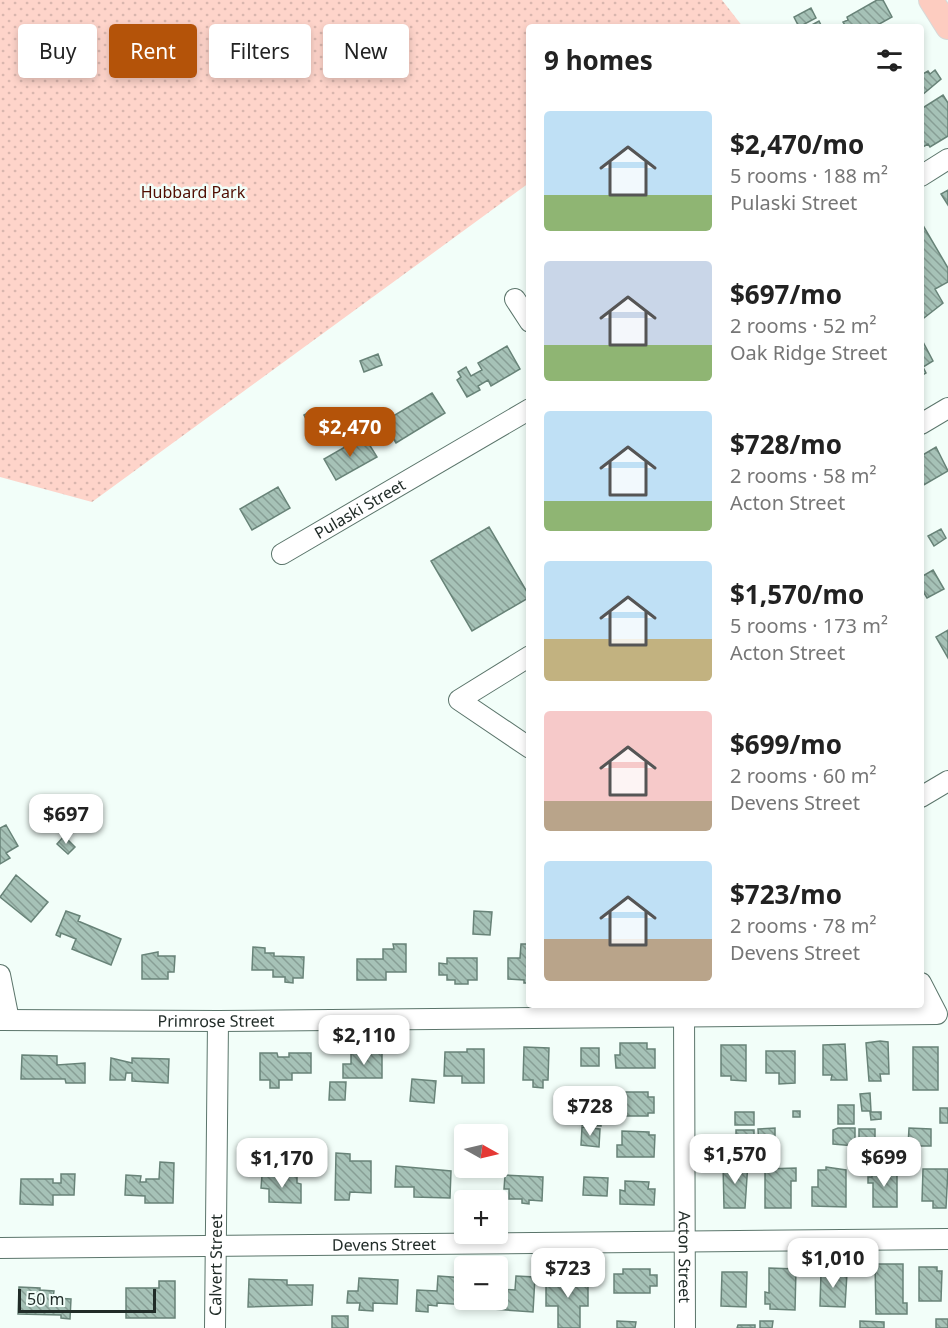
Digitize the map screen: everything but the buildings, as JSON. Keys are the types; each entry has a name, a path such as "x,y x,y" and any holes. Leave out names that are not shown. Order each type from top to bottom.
{"main road":[{"path":"931,0 948,27"}],"street":[{"path":"924,174 948,159"},
{"path":"515,299 526,316"},
{"path":"924,422 948,408"},
{"name":"Pulaski Street","path":"282,554 526,411"},
{"path":"526,658 459,700 526,745"},
{"path":"924,795 948,782"},
{"path":"0,975 4,1020"},
{"path":"924,989 935,1013"},
{"name":"Primrose Street","path":"4,1020 218,1021 684,1010 935,1013"},
{"name":"Acton Street","path":"684,1010 685,1328"},
{"name":"Calvert Street","path":"215,1328 218,1021"},
{"name":"Devens Street","path":"0,1248 948,1239"}],"green space":[{"name":"Hubbard Park","path":"0,0 722,0 741,24 526,24 526,185 92,502 0,477"}]}
